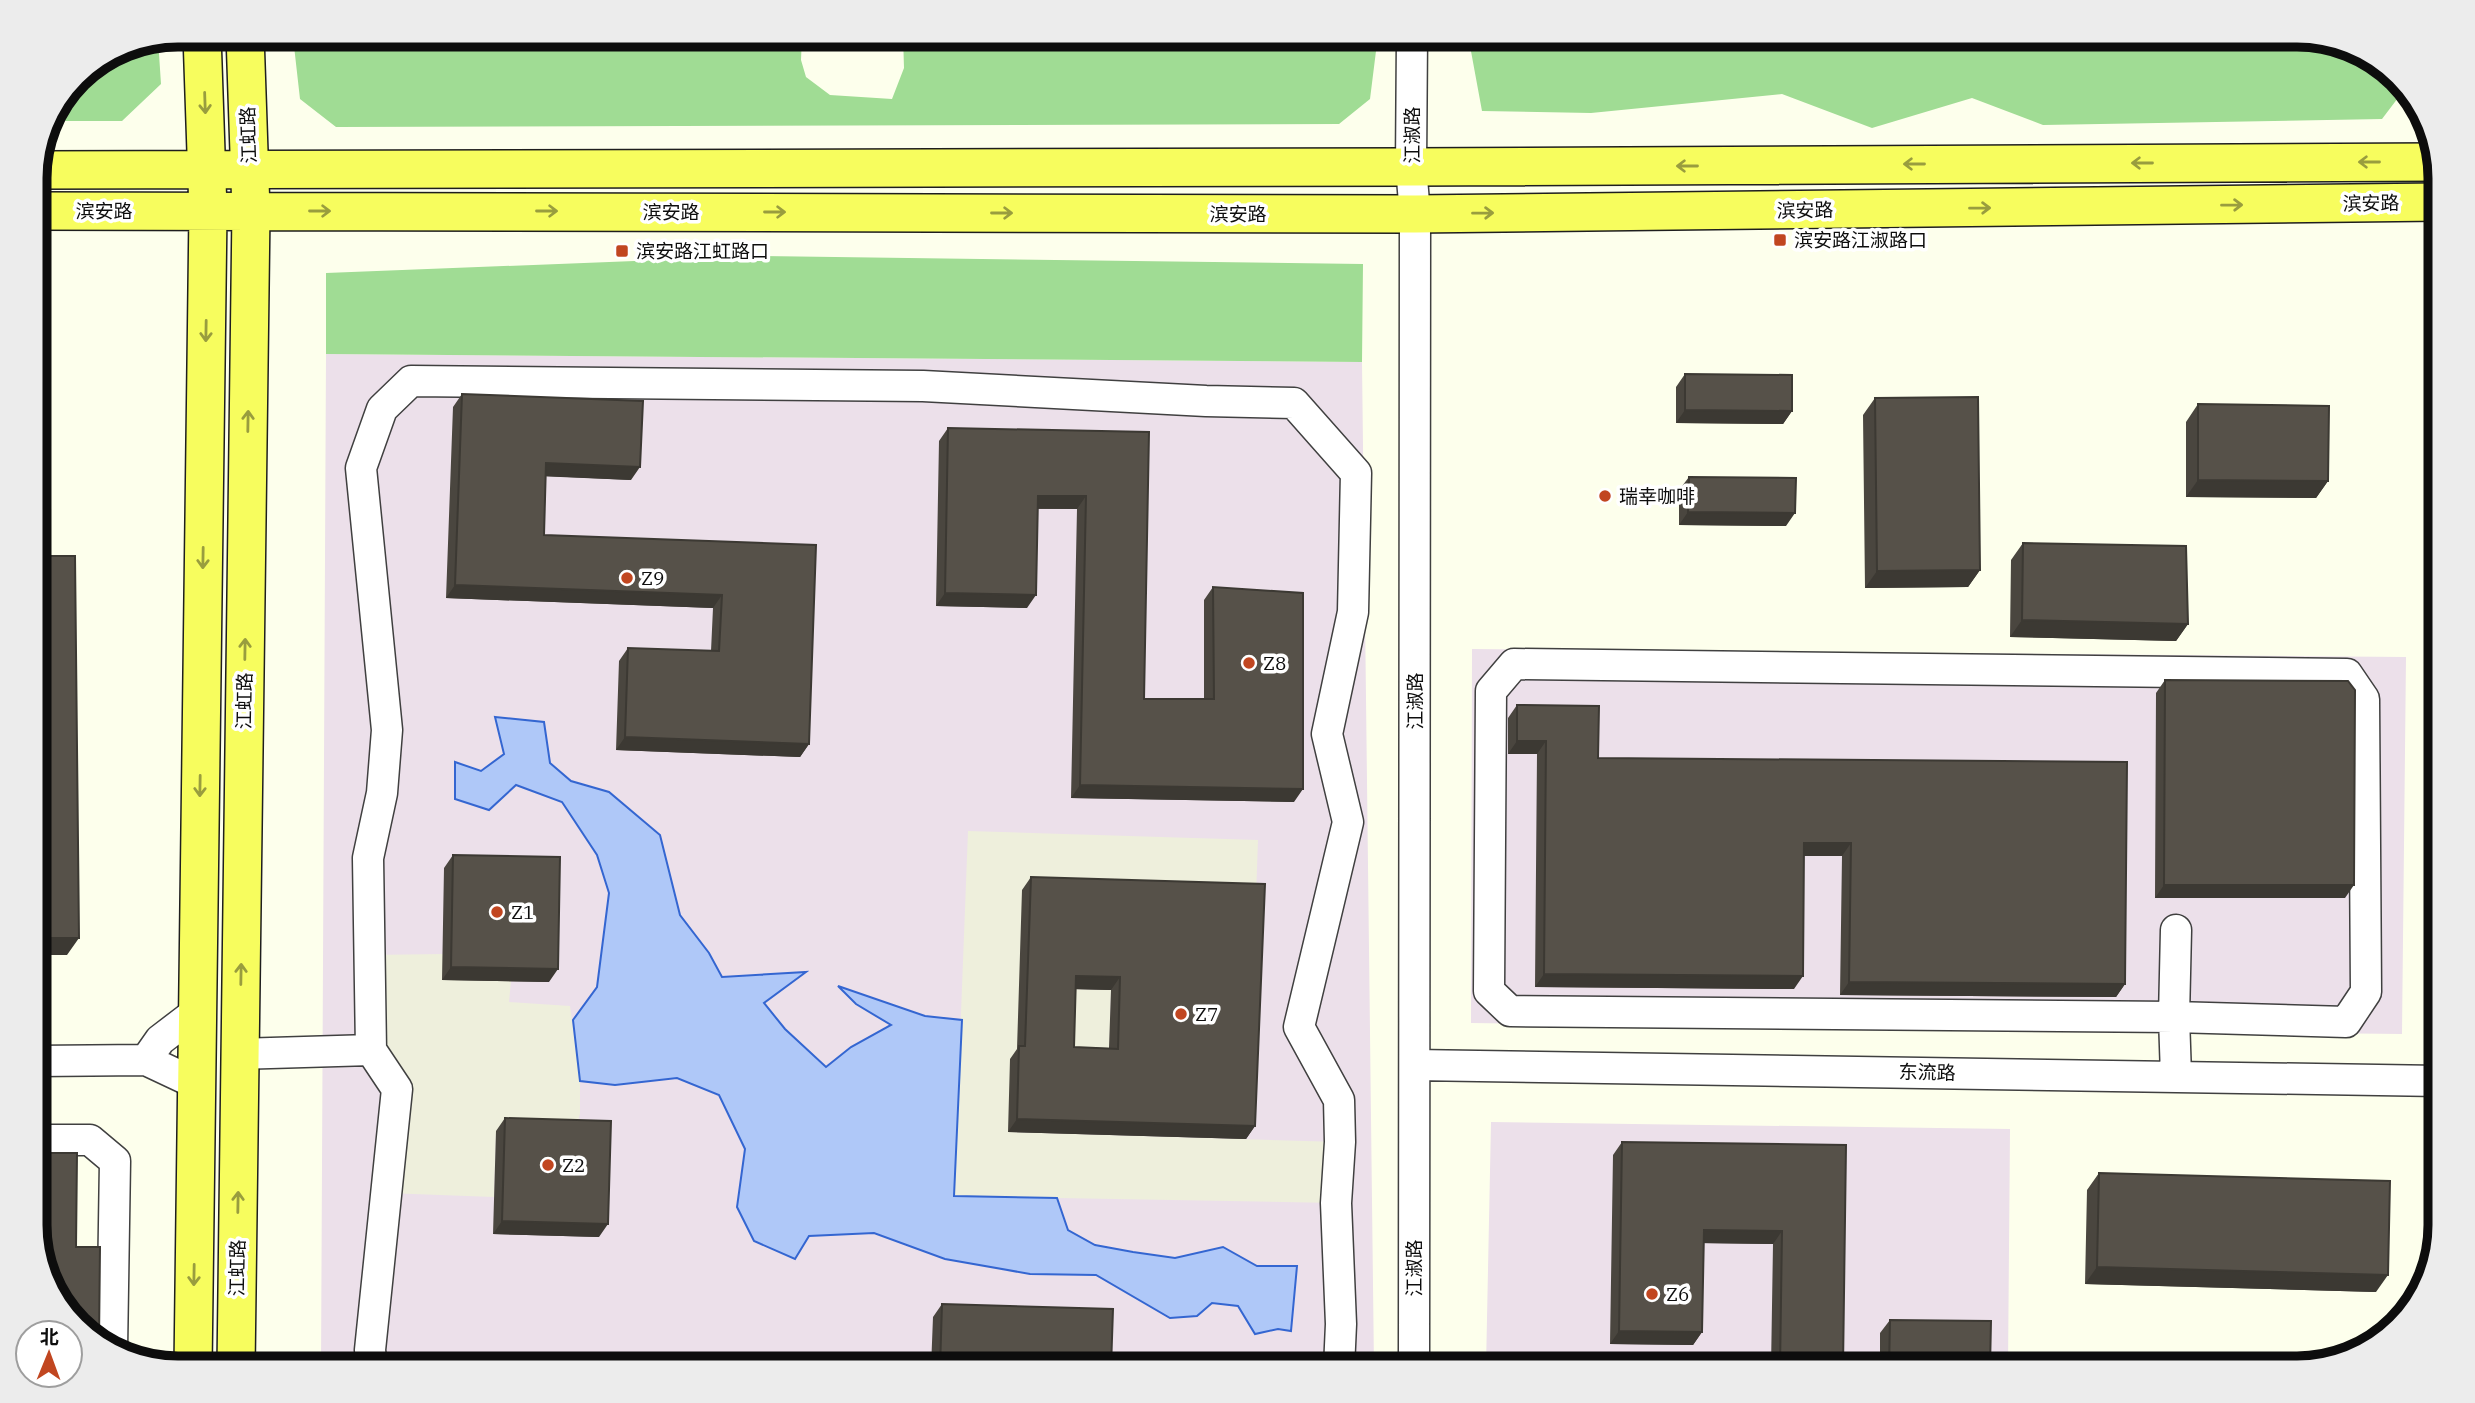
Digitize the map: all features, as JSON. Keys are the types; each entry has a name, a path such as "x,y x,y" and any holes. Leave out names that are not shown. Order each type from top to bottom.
{"main road":[{"path":"193,1356 208,211 202,48"},
{"name":"江虹路","path":"236,1356 251,211 245,48"},
{"path":"48,170 2427,162"},
{"name":"滨安路","path":"48,211 1415,214 2427,202"}],"street":[{"name":"江淑路","path":"1412,47 1411,167 1415,214 1414,1356"},
{"path":"371,1356 397,1090 371,1050 368,858 382,793 387,730 361,468 382,409 411,381 923,386 1294,403 1356,473 1353,612 1327,734 1348,822 1299,1027 1339,1100 1340,1142 1336,1203 1341,1324 1340,1356"},
{"path":"1514,664 2347,674 2364,699 2366,992 2346,1022 2174,1017 1510,1011 1489,991 1491,691 1514,664"},
{"path":"2176,930 2176,1076"},
{"path":"146,1060 160,1040 198,1011"},
{"path":"240,1054 371,1050"},
{"path":"48,1061 146,1060 197,1084"},
{"name":"东流路","path":"1415,1065 2428,1081"},
{"path":"48,1140 90,1140 115,1161 112,1338"}],"shaded area":[{"path":"326,354 1362,362 1374,1356 321,1356"},
{"path":"1472,649 2406,657 2402,1034 1471,1023"},
{"path":"968,831 1258,840 1256,897 1067,989 1111,990 1109,1062 1008,1132 1340,1142 1336,1203 954,1196"},
{"path":"443,954 511,981 509,1002 570,1006 580,1081 580,1113 575,1133 496,1131 494,1197 386,1193 397,1090 371,1050 370,955"},
{"path":"1491,1122 2010,1129 2008,1356 1486,1356"}],"green space":[{"path":"1376,47 1370,99 1339,124 336,127 300,99 294,48 801,48 801,60 806,77 830,95 892,99 904,68 903,48"},
{"path":"1470,47 2297,47 2314,48 2347,57 2377,74 2399,96 2382,119 2043,125 1972,98 1872,128 1782,94 1591,113 1482,111"},
{"path":"159,49 161,84 122,121 61,121 69,105 98,74 128,57"},
{"path":"761,256 1363,264 1362,362 326,354 326,273"}],"water":[{"path":"495,717 544,722 550,763 571,781 609,792 660,835 680,915 709,953 722,977 806,972 764,1003 785,1029 826,1067 851,1047 891,1025 856,1004 838,986 925,1016 962,1020 954,1196 1057,1198 1068,1230 1095,1245 1175,1258 1223,1247 1257,1266 1297,1266 1291,1331 1278,1329 1255,1334 1238,1306 1212,1303 1197,1316 1170,1318 1096,1275 1030,1274 945,1259 874,1233 809,1236 795,1259 754,1241 737,1207 745,1149 719,1095 677,1078 615,1085 580,1081 573,1020 597,987 609,893 597,855 562,802 516,785 489,810 455,799 455,762 481,771 504,754"}],"building":[{"path":"1685,374 1792,375 1792,411 1685,410"},
{"name":"Z9","path":"462,394 643,401 640,467 546,463 544,535 816,545 809,744 625,737 628,648 719,651 722,595 455,585"},
{"path":"1978,397 1980,570 1877,571 1875,398"},
{"path":"2198,404 2329,406 2328,481 2198,480"},
{"name":"Z8","path":"948,428 1149,432 1144,699 1214,699 1213,587 1303,593 1303,789 1080,785 1086,496 1038,496 1036,595 945,593"},
{"path":"1689,477 1796,478 1795,513 1688,512"},
{"path":"2023,543 2186,546 2188,624 2022,620"},
{"path":"48,556 75,556 79,938 48,938"},
{"path":"2165,680 2348,681 2355,690 2354,885 2164,885"},
{"path":"1517,705 1599,706 1598,758 2127,762 2125,984 1849,982 1851,843 1804,843 1803,976 1544,974 1546,741 1517,741"},
{"name":"Z1","path":"453,855 560,857 558,969 451,967"},
{"name":"Z7","path":"1031,877 1265,884 1255,1126 1017,1119 1019,1046 1025,1046","holes":["1076,976 1120,977 1118,1049 1074,1047"]},
{"name":"Z2","path":"505,1118 611,1121 608,1224 502,1221"},
{"name":"Z6","path":"1622,1142 1846,1145 1843,1356 1780,1356 1782,1231 1704,1230 1702,1332 1619,1331"},
{"path":"48,1153 77,1153 76,1247 100,1247 99,1330 74,1305 54,1267 48,1233"},
{"path":"2099,1173 2390,1181 2388,1275 2097,1267"},
{"path":"942,1304 1113,1309 1111,1356 940,1356"},
{"path":"1890,1320 1991,1321 1990,1356 1889,1356"}],"place":[{"name":"滨安路江淑路口","path":"1780,240"},
{"name":"滨安路江虹路口","path":"622,251"},
{"name":"瑞幸咖啡","path":"1605,496"},
{"name":"Z9","path":"627,578"},
{"name":"Z8","path":"1249,663"},
{"name":"Z1","path":"497,912"},
{"name":"Z7","path":"1181,1014"},
{"name":"Z2","path":"548,1165"},
{"name":"Z6","path":"1652,1294"}]}
